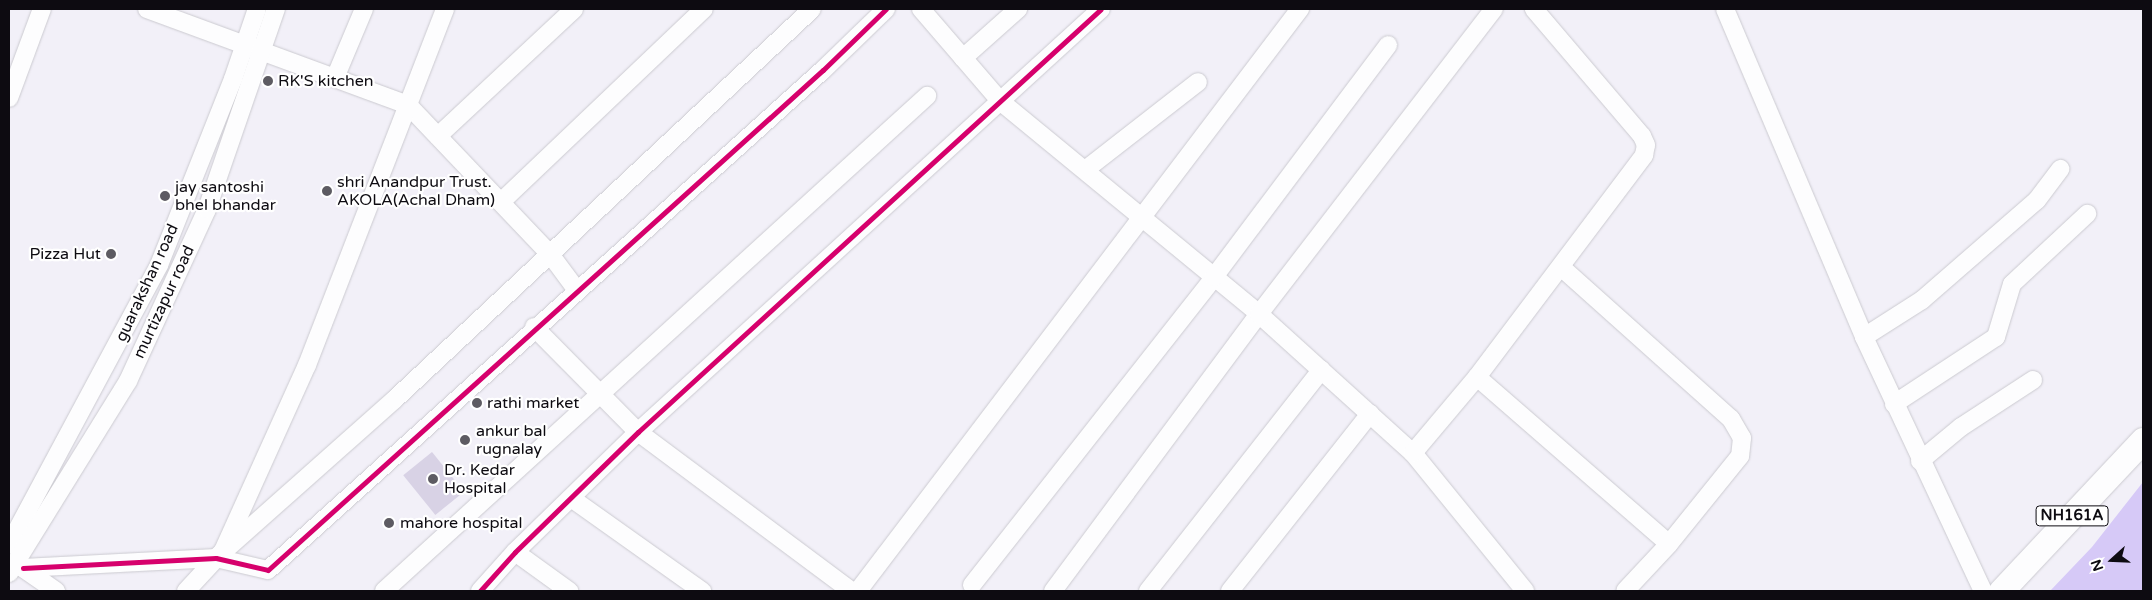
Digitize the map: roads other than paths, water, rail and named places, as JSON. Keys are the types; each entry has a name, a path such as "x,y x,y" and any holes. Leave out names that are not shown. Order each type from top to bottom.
{"highway":[{"name":"NH161A","path":"2001,591 2143,440"}],"street":[{"path":"9,98 42,9"},
{"path":"147,9 408,105 550,254 576,289"},
{"name":"guarakshan road","path":"9,545 160,265 257,9"},
{"name":"murtizapur road","path":"14,566 128,381 206,209 276,9"},
{"path":"335,78 364,9"},
{"path":"186,591 223,551 307,365 445,9"},
{"path":"438,136 574,9"},
{"path":"501,202 704,9"},
{"path":"216,558 394,400 812,9"},
{"path":"14,566 216,558 268,570 576,289 824,70 886,9"},
{"path":"921,9 1000,101 1259,314 1413,453 1525,591"},
{"path":"963,58 1018,9"},
{"path":"480,591 515,552 638,432 1101,9"},
{"path":"858,591 1144,218 1300,9"},
{"path":"1053,591 1259,314 1494,9"},
{"path":"1413,453 1477,377 1562,268 1644,155 1646,145 1637,129 1534,9"},
{"path":"1725,9 1864,337 1920,461 1983,591"},
{"path":"972,585 1214,277 1388,45"},
{"path":"1085,170 1198,82"},
{"path":"384,591 928,96"},
{"path":"1864,337 1922,300 2037,200 2060,169"},
{"path":"1894,404 1996,338 2012,284 2087,214"},
{"path":"1562,268 1731,419 1742,438 1740,456 1669,544 1625,591"},
{"path":"534,327 638,432 851,591"},
{"path":"1148,591 1321,370"},
{"path":"1477,377 1669,544"},
{"path":"1920,461 1961,427 2033,380"},
{"path":"1230,591 1370,414"},
{"path":"571,498 702,591"},
{"path":"515,552 569,591"},
{"path":"14,566 56,591"}],"place":[{"name":"RK'S kitchen","path":"268,81"},
{"name":"shri Anandpur Trust. AKOLA(Achal Dham)","path":"327,191"},
{"name":"jay santoshi bhel bhandar","path":"165,196"},
{"name":"Pizza Hut","path":"111,254"},
{"name":"rathi market","path":"477,403"},
{"name":"ankur bal rugnalay","path":"465,440"},
{"name":"Dr. Kedar Hospital","path":"433,479"},
{"name":"mahore hospital","path":"389,523"}]}
